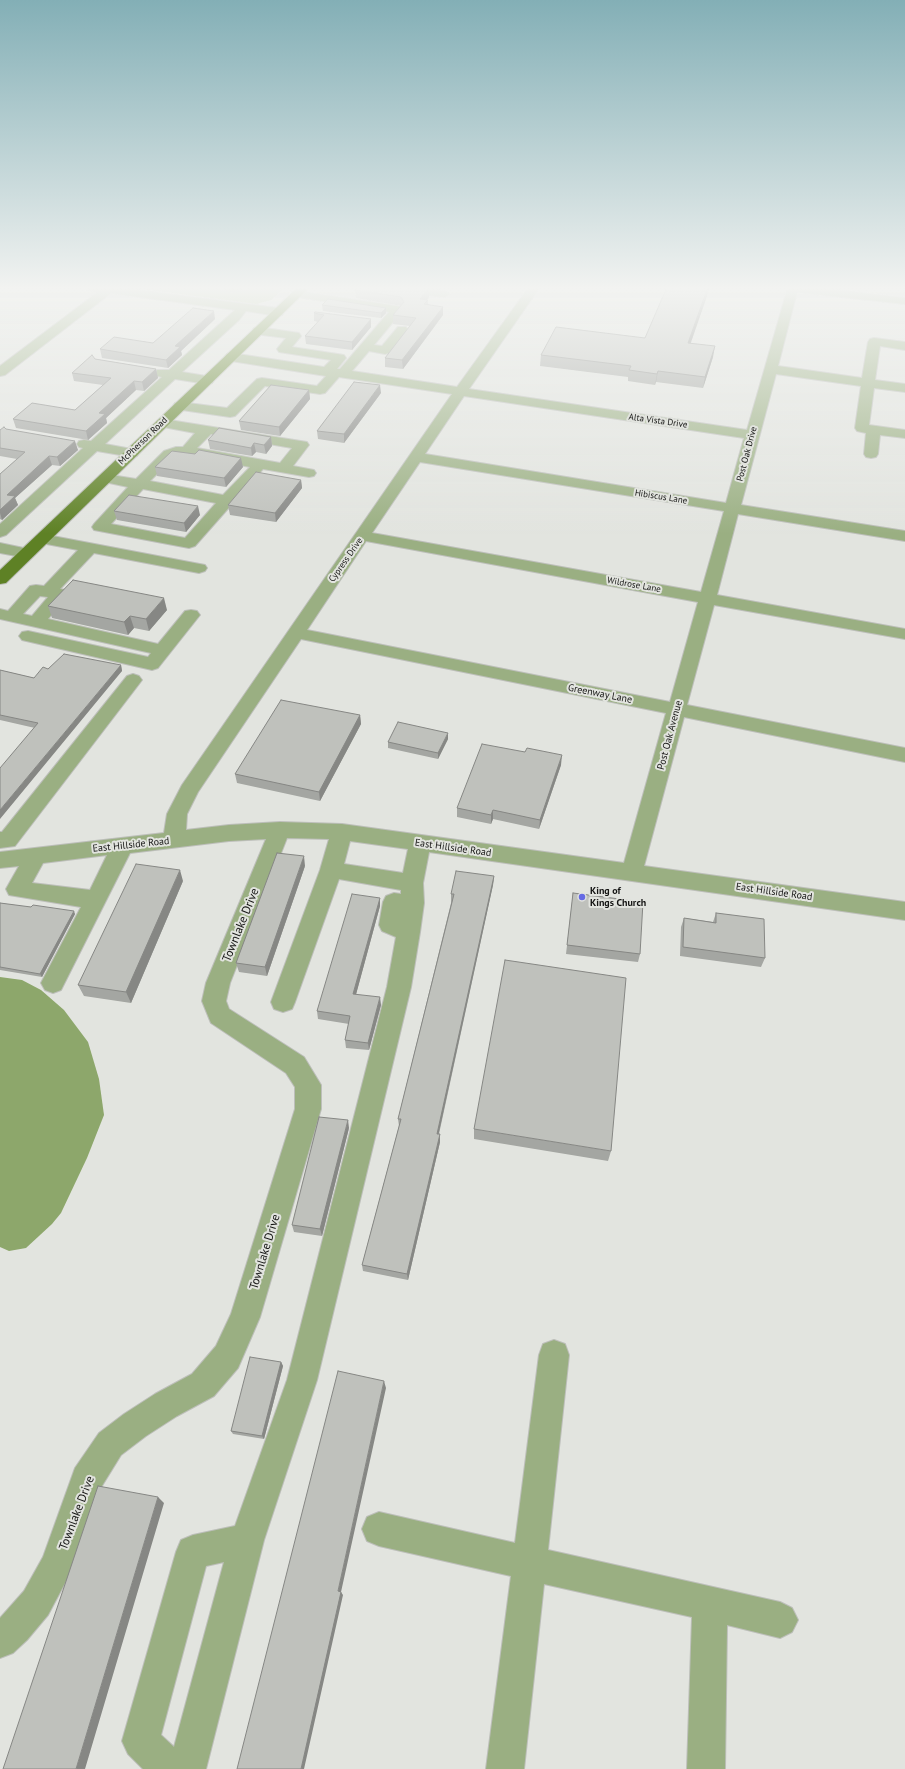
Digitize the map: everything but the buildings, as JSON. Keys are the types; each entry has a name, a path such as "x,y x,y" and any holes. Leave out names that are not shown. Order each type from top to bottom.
{"main road":[{"name":"McPherson Road","path":"0,579 218,370"}],"street":[{"path":"0,532 178,370"},
{"name":"Alta Vista Drive","path":"313,370 752,435"},
{"path":"180,406 230,414 262,382 320,390 339,370"},
{"name":"Cypress Drive","path":"174,840 177,814 189,790 476,370"},
{"name":"Post Oak Drive","path":"708,598 770,370"},
{"path":"774,370 905,388"},
{"path":"870,370 868,383 868,429 871,454"},
{"path":"149,371 207,380"},
{"path":"163,423 302,445 287,463"},
{"path":"868,429 905,434"},
{"path":"190,447 206,431"},
{"path":"72,442 132,453"},
{"path":"260,464 189,543 100,527 139,484 169,454 176,451 187,451 260,464 309,473"},
{"name":"Hibiscus Lane","path":"416,457 905,536"},
{"path":"105,478 227,500"},
{"name":"Wildrose Lane","path":"363,536 905,634"},
{"path":"42,539 199,568"},
{"path":"48,592 90,547"},
{"path":"0,548 27,553"},
{"path":"36,622 60,594 36,590 9,616 3,630 152,664 192,615"},
{"name":"Post Oak Avenue","path":"632,872 708,598"},
{"path":"9,616 162,650"},
{"name":"Greenway Lane","path":"296,633 905,755"},
{"path":"3,843 133,680"},
{"name":"East Hillside Road","path":"0,860 229,834 280,830 342,832 905,911"},
{"name":"Townlake Drive","path":"0,1640 15,1628 36,1603 57,1566 87,1480 110,1444 135,1425 166,1405 204,1385 227,1357 245,1317 308,1109 308,1085 295,1065 220,1016 214,1001 218,983 280,830"},
{"path":"283,1002 331,870 342,832"},
{"path":"186,1769 247,1540 302,1380 397,995 409,932 412,893 420,843"},
{"path":"53,983 122,846"},
{"path":"36,856 17,889 96,900"},
{"path":"331,870 412,893"},
{"path":"505,1769 554,1355"},
{"path":"379,1529 780,1620"},
{"path":"169,1769 141,1741 193,1552 247,1540"},
{"path":"706,1769 710,1604"}],"shaded area":[{"path":"0,977 22,980 41,990 64,1010 88,1042 99,1079 104,1115 87,1158 61,1213 52,1224 26,1248 9,1251 0,1247"}],"place":[{"name":"King of Kings Church","path":"582,897"}]}
